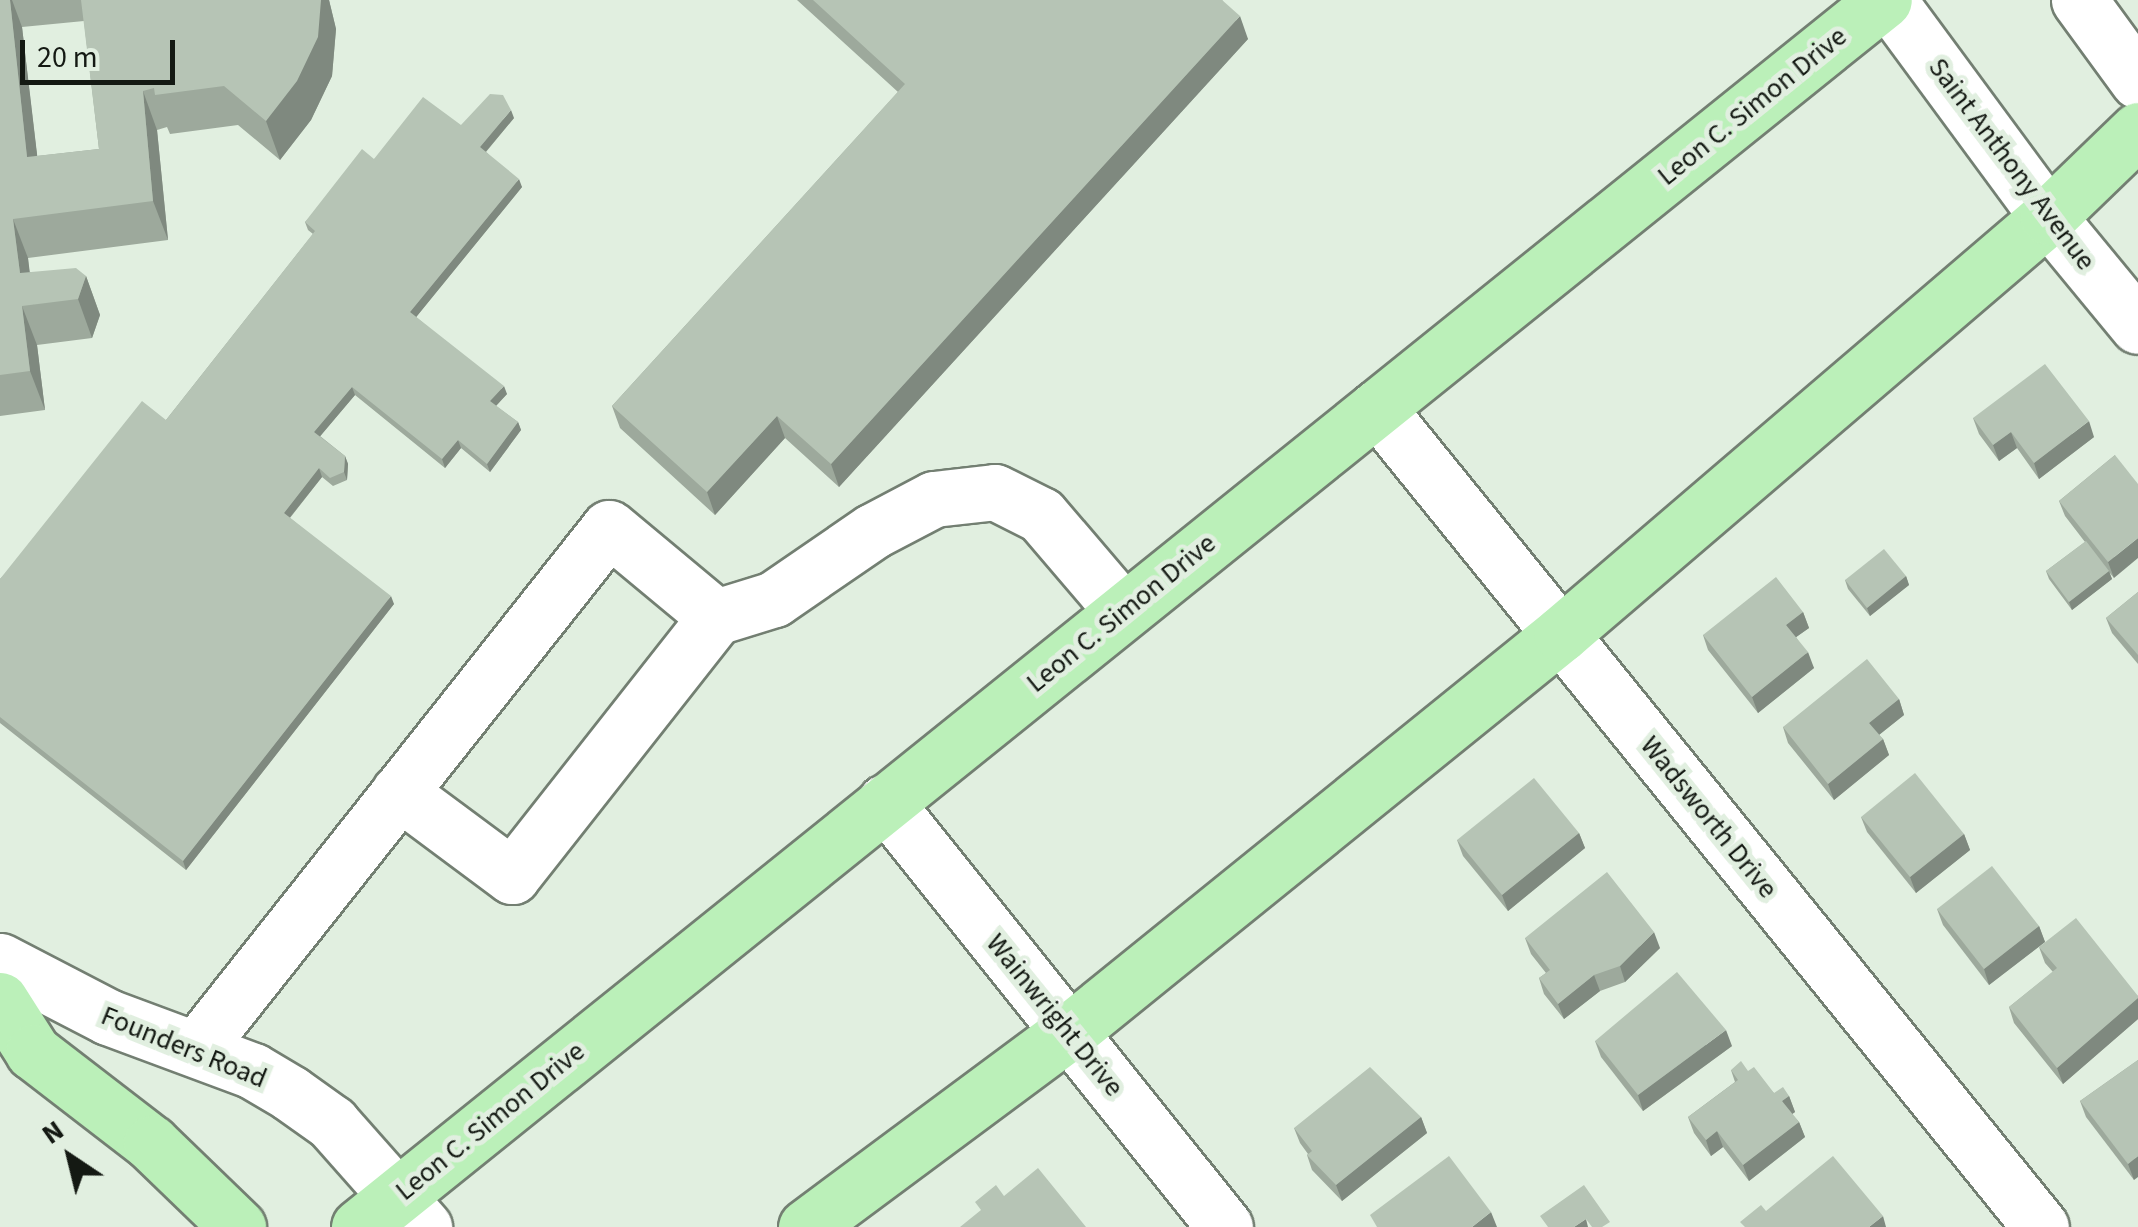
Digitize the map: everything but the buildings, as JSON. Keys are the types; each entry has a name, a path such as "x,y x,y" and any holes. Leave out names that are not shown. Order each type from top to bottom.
{"main road":[{"name":"Leon C. Simon Drive","path":"394,1216 885,802 1886,0"},
{"path":"806,1227 1069,1032 1561,634 2048,217 2138,130"},
{"path":"0,1000 33,1052 151,1143 238,1227"}],"street":[{"name":"Saint Anthony Avenue","path":"1886,0 2048,217 2138,326"},
{"path":"2078,0 2138,81"},
{"name":"Wadsworth Drive","path":"1377,408 2042,1227"},
{"path":"399,792 512,876 716,617 774,600 873,531 934,499 975,489 1019,500 1040,514 1124,611"},
{"path":"198,1048 609,528 716,617"},
{"name":"Wainwright Drive","path":"885,802 1225,1227"},
{"name":"Founders Road","path":"0,960 108,1017 254,1071 332,1123 394,1216"}]}
